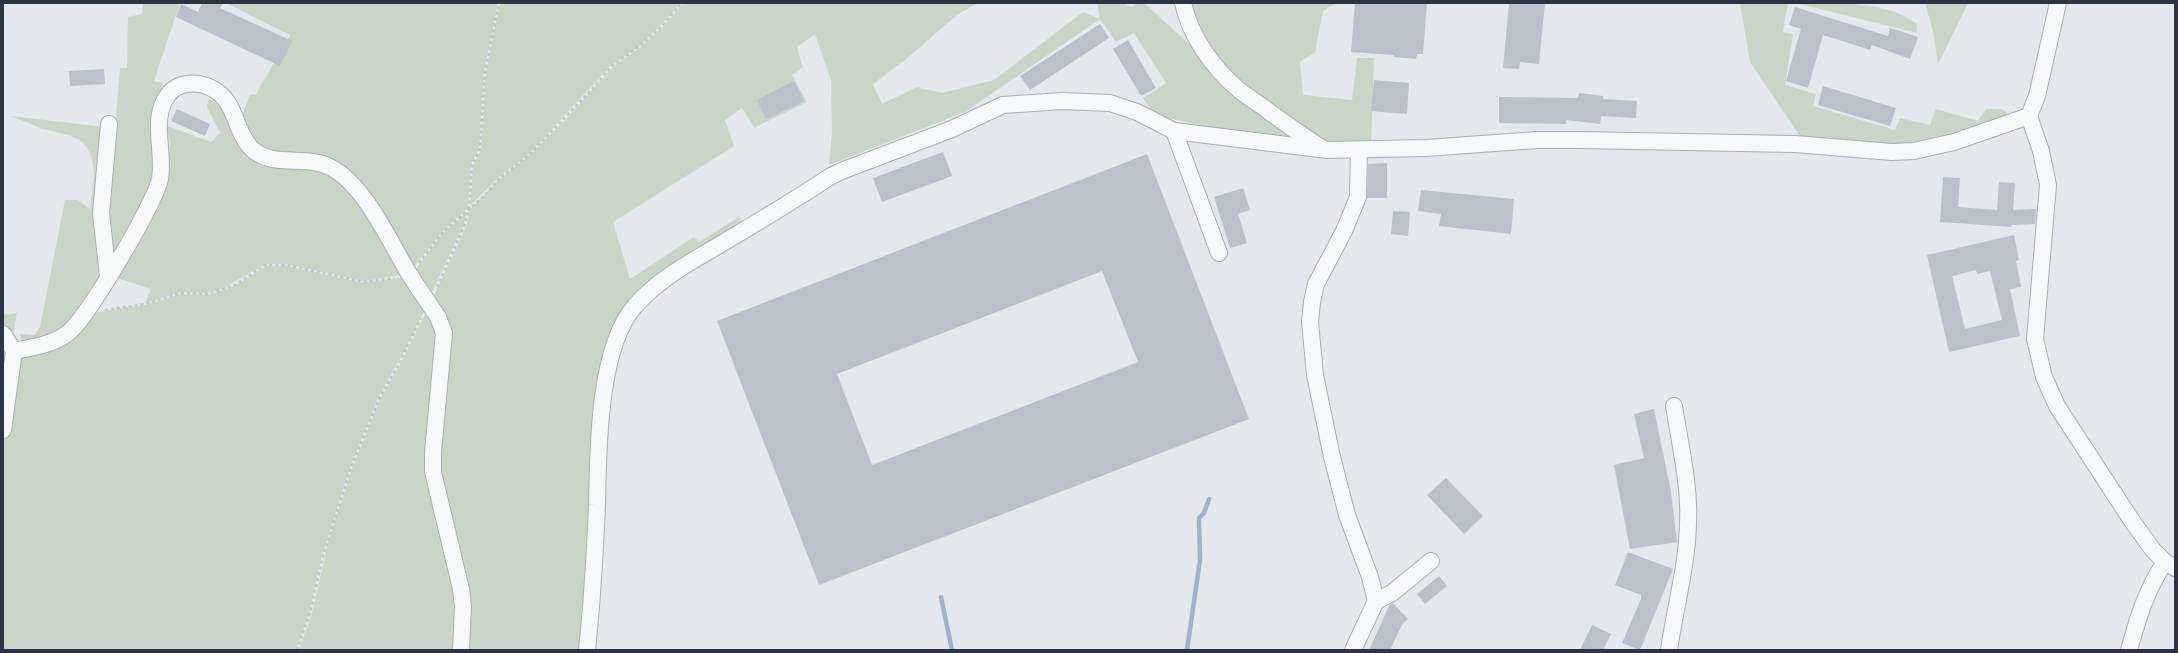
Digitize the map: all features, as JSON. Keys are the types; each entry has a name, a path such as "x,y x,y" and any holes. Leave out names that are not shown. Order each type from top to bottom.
{"street":[{"path":"1183,3 1200,44 1223,75 1239,90 1307,139 1327,150"},
{"path":"2058,3 2037,96 2028,116 2041,151 2048,185 2035,338 2044,377 2057,406 2079,442 2140,532 2170,565 2148,590 2141,607 2129,650"},
{"path":"14,351 35,348 59,339 78,324 87,313 156,193 161,167 159,121 163,104 168,94 177,86 188,83 200,84 212,88 223,96 231,106 245,139 252,148 263,155 279,160 319,162 343,175 362,196 410,275 438,317 444,333 433,452 433,472 461,589 462,606 460,650"},
{"path":"587,650 597,505 597,450 605,384 614,348 626,318 634,306 660,283 831,176 890,151 952,129 1003,105 1062,101 1110,103 1137,112 1174,131 1327,150 1359,150 1579,140 1795,144 1892,152 1907,151 1954,142 2028,116"},
{"path":"108,276 101,213 109,124"},
{"path":"1174,131 1219,253"},
{"path":"1353,650 1376,600 1370,577 1347,515 1332,457 1315,375 1310,322 1316,284 1344,231 1358,196 1359,150"},
{"path":"3,334 14,351 3,430"},
{"path":"1669,650 1686,550 1688,524 1688,499 1674,406"},
{"path":"1376,600 1392,594 1431,561"}],"path":[{"path":"298,650 310,613 323,556 352,465 380,397 398,366 429,304 465,224 469,208 472,165 480,149 485,72 499,3"},
{"path":"87,313 146,304 181,293 208,294 235,285 265,266 286,265 364,282 410,275 443,232 500,178 530,154 587,95 612,66 637,48 662,26 682,3"}],"green space":[{"path":"143,3 180,3 154,81 163,83 154,107 153,185 110,261 104,206 115,128 120,68 127,68 128,17 142,14"},
{"path":"226,3 498,3 484,71 479,149 471,164 468,208 442,232 414,267 357,180 255,145 241,118 250,95 256,94 290,35"},
{"path":"500,3 681,3 637,48 611,65 530,153 499,177 470,206 473,165 481,150 486,72"},
{"path":"684,3 977,3 957,15 905,60 873,84 882,104 917,87 942,93 994,80 1083,12 1100,19 965,112 829,165 832,132 831,80 815,34 797,47 803,67 792,75 807,102 754,128 742,108 725,120 734,146 613,222 630,279 694,237 699,242 739,217 743,222 641,291 627,303 619,319 588,567 581,650 465,650 438,471 448,342 432,300 467,224 470,209 500,179 531,154 567,118 613,67 638,49 663,27"},
{"path":"1097,3 1122,3 1132,7 1137,3 1144,3 1299,144 1212,128 1155,115 1143,98 1166,83 1134,33 1116,42 1100,19"},
{"path":"1193,3 1336,3 1323,11 1315,52 1300,62 1303,95 1352,100 1357,58 1374,58 1371,145 1327,146 1238,84 1217,60 1193,11"},
{"path":"1740,3 1788,3 1783,32 1793,34 1785,85 1816,94 1813,106 1895,130 1900,118 1930,125 1936,109 1978,121 1986,109 2002,109 2012,117 1914,146 1802,139 1750,62"},
{"path":"1796,3 1843,3 1875,7 1904,16 1917,24 1917,33"},
{"path":"1925,3 1968,3 1938,64 1933,31"},
{"path":"209,99 225,113 232,125 240,145 318,168 347,184 394,258 401,275 364,281 286,264 265,264 224,288 207,293 181,292 145,303 151,289 114,277 168,174 170,143 167,126 211,142 220,133 207,107"},
{"path":"11,116 104,127 102,271 92,296 62,332 22,343 20,334 35,335 40,327 65,200 78,200 90,209 93,166 91,155 87,147 75,138 40,128"},
{"path":"467,212 464,224 431,294 416,269 443,233"},
{"path":"266,266 286,266 364,283 405,277 426,308 406,348 379,396 351,465 322,555 309,613 296,650 3,650 3,448 19,360 23,357 47,352 63,344 92,313 146,305 181,294 208,295 235,286"},
{"path":"427,310 438,330 429,434 457,590 457,650 299,650 312,613 329,539 353,466 381,397 399,367"},
{"path":"3,313 7,315 17,313 12,339 3,329"}],"building":[{"path":"202,3 223,3 220,8 292,41 280,66 176,17 181,4 198,12"},
{"path":"1355,3 1427,3 1423,54 1417,54 1416,59 1394,57 1394,55 1351,52"},
{"path":"1509,3 1545,3 1539,64 1520,62 1519,69 1503,68"},
{"path":"1795,7 1888,36 1890,28 1918,37 1910,59 1872,45 1870,50 1823,35 1808,88 1786,81 1801,29 1789,25"},
{"path":"1100,24 1109,38 1030,90 1020,76"},
{"path":"1128,40 1156,88 1141,96 1113,49"},
{"path":"104,69 105,84 70,86 69,71"},
{"path":"1374,80 1409,83 1407,114 1371,111"},
{"path":"794,81 804,101 766,119 757,100"},
{"path":"1823,86 1896,108 1890,126 1818,105"},
{"path":"1579,93 1603,96 1603,99 1637,101 1636,118 1601,116 1600,124 1566,120 1566,124 1499,123 1499,97 1578,98"},
{"path":"177,109 210,124 205,136 171,121"},
{"path":"943,152 952,176 882,202 873,178"},
{"path":"1147,154 1249,419 819,585 717,321","holes":["1102,271 1138,362 872,465 837,374"]},
{"path":"1387,163 1387,198 1367,198 1368,164"},
{"path":"1943,177 1960,178 1958,207 1997,210 1999,182 2015,183 2013,210 2036,209 2035,224 2011,225 2012,227 1940,222"},
{"path":"1243,188 1250,210 1238,214 1247,243 1230,248 1214,197"},
{"path":"1421,190 1514,199 1511,234 1439,226 1441,214 1418,211"},
{"path":"1393,211 1410,212 1408,236 1391,234"},
{"path":"2014,235 2019,260 2016,261 2021,287 2010,289 2020,336 1949,352 1927,255","holes":["1976,270 1977,274 1990,271 2002,320 1965,329 1952,276"]},
{"path":"1654,409 1671,492 1677,542 1630,549 1614,465 1644,458 1634,414"},
{"path":"1446,478 1483,516 1464,534 1427,495"},
{"path":"1628,552 1673,569 1640,650 1622,643 1641,599 1641,595 1615,585"},
{"path":"1439,576 1447,586 1425,604 1417,594"},
{"path":"1393,603 1408,619 1402,625 1390,650 1369,650 1390,604"},
{"path":"1592,625 1611,634 1603,650 1580,650"}],"waterway":[{"path":"1187,650 1200,560 1199,518 1204,513 1209,499"},
{"path":"941,597 952,650"}]}
